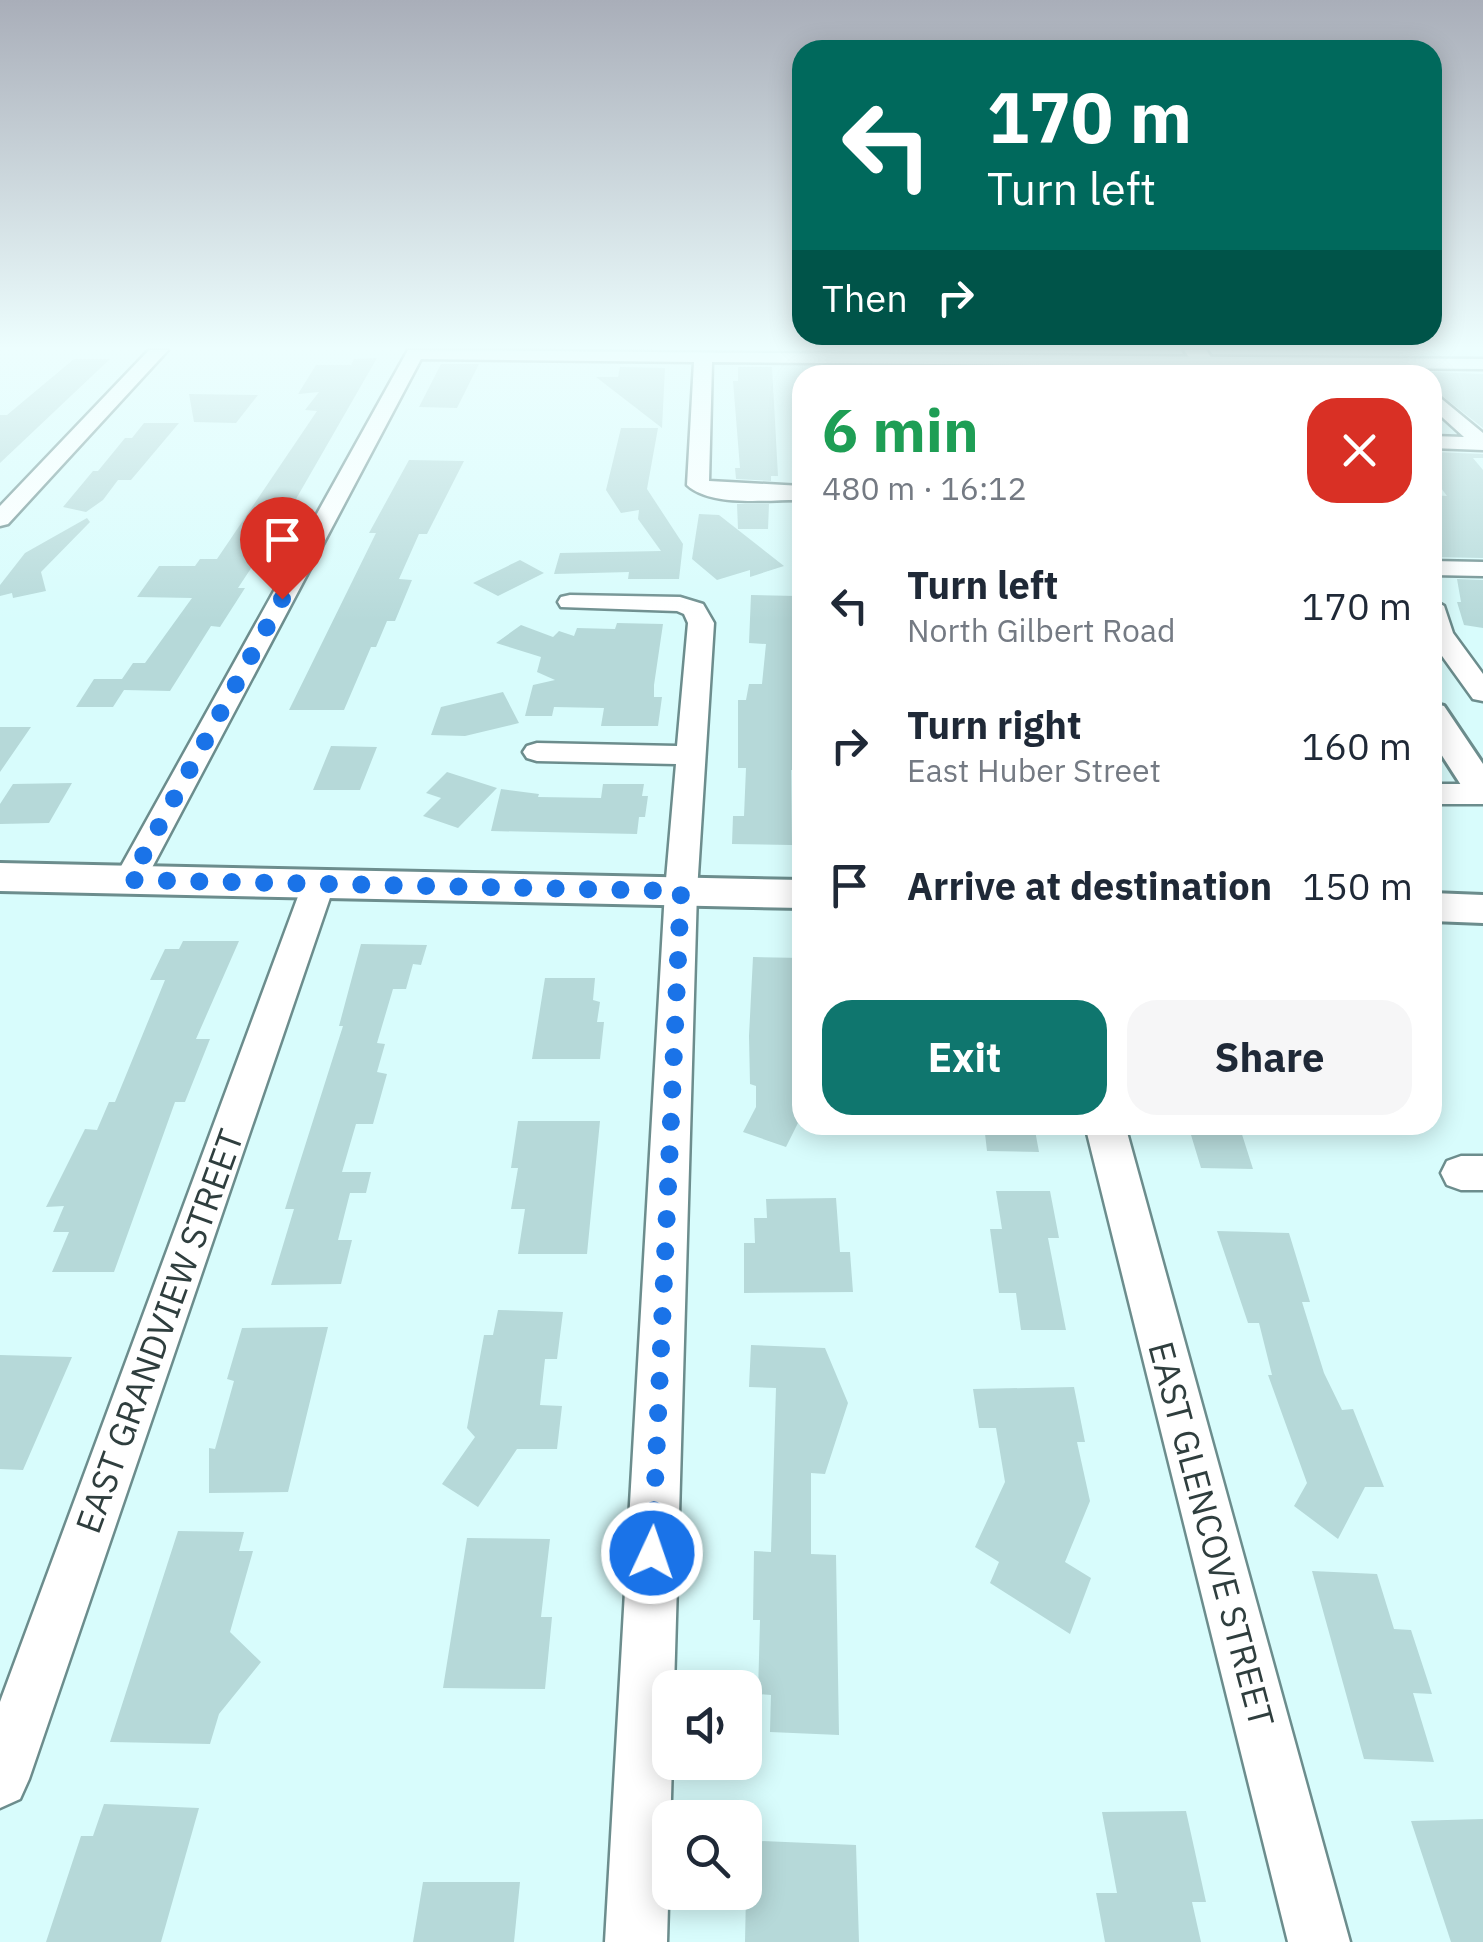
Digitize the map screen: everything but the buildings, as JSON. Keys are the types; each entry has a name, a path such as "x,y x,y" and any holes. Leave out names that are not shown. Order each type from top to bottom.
{"main road":[{"path":"1442,728 1483,792"},
{"path":"0,876 792,894"},
{"path":"1442,908 1483,909"}],"street":[{"path":"3,514 73,441"},
{"path":"130,880 368,441"},
{"path":"698,441 696,477 702,488 792,492"},
{"path":"1442,442 1482,443"},
{"path":"1442,568 1483,568"},
{"path":"1442,582 1483,582"},
{"path":"570,602 671,604 688,606 699,613 681,891 636,1942"},
{"path":"1442,637 1483,693"},
{"path":"537,752 691,755"},
{"path":"1442,794 1483,792"},
{"name":"EAST GRANDVIEW STREET","path":"0,1779 319,883"},
{"name":"EAST GLENCOVE STREET","path":"1108,1135 1319,1942"}],"route":[{"path":"282,599 130,880 681,891 652,1553"}]}
